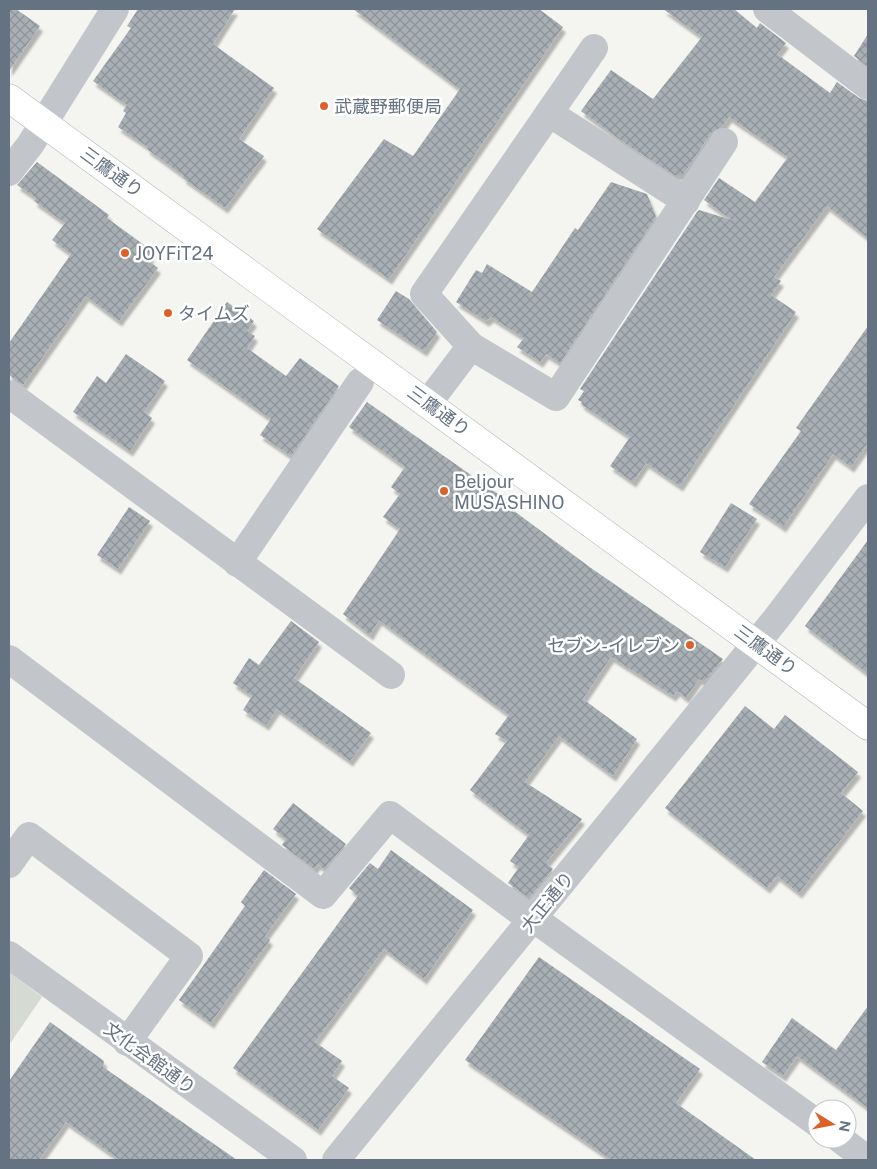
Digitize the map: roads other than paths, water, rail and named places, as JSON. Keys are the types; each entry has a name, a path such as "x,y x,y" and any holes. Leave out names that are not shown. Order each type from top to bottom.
{"main road":[{"name":"三鷹通り","path":"9,98 868,726"}],"street":[{"path":"9,172 30,145 115,9"},
{"path":"767,9 868,86"},
{"path":"594,48 424,294 471,346 556,397 724,142"},
{"path":"549,114 686,201"},
{"path":"428,404 471,346"},
{"path":"237,563 360,382"},
{"path":"9,394 391,675"},
{"name":"大正通り","path":"336,1160 757,643 868,498"},
{"path":"9,659 323,895 390,815 807,1116"},
{"path":"9,864 29,836 188,956 127,1042"},
{"name":"文化会館通り","path":"9,955 293,1160"},
{"path":"853,1149 868,1160"}],"place":[{"name":"武蔵野郵便局","path":"324,106"},
{"name":"JOYFiT24","path":"125,253"},
{"name":"タイムズ","path":"168,313"},
{"name":"Beljour MUSASHINO","path":"444,491"},
{"name":"セブン-イレブン","path":"690,645"}]}
